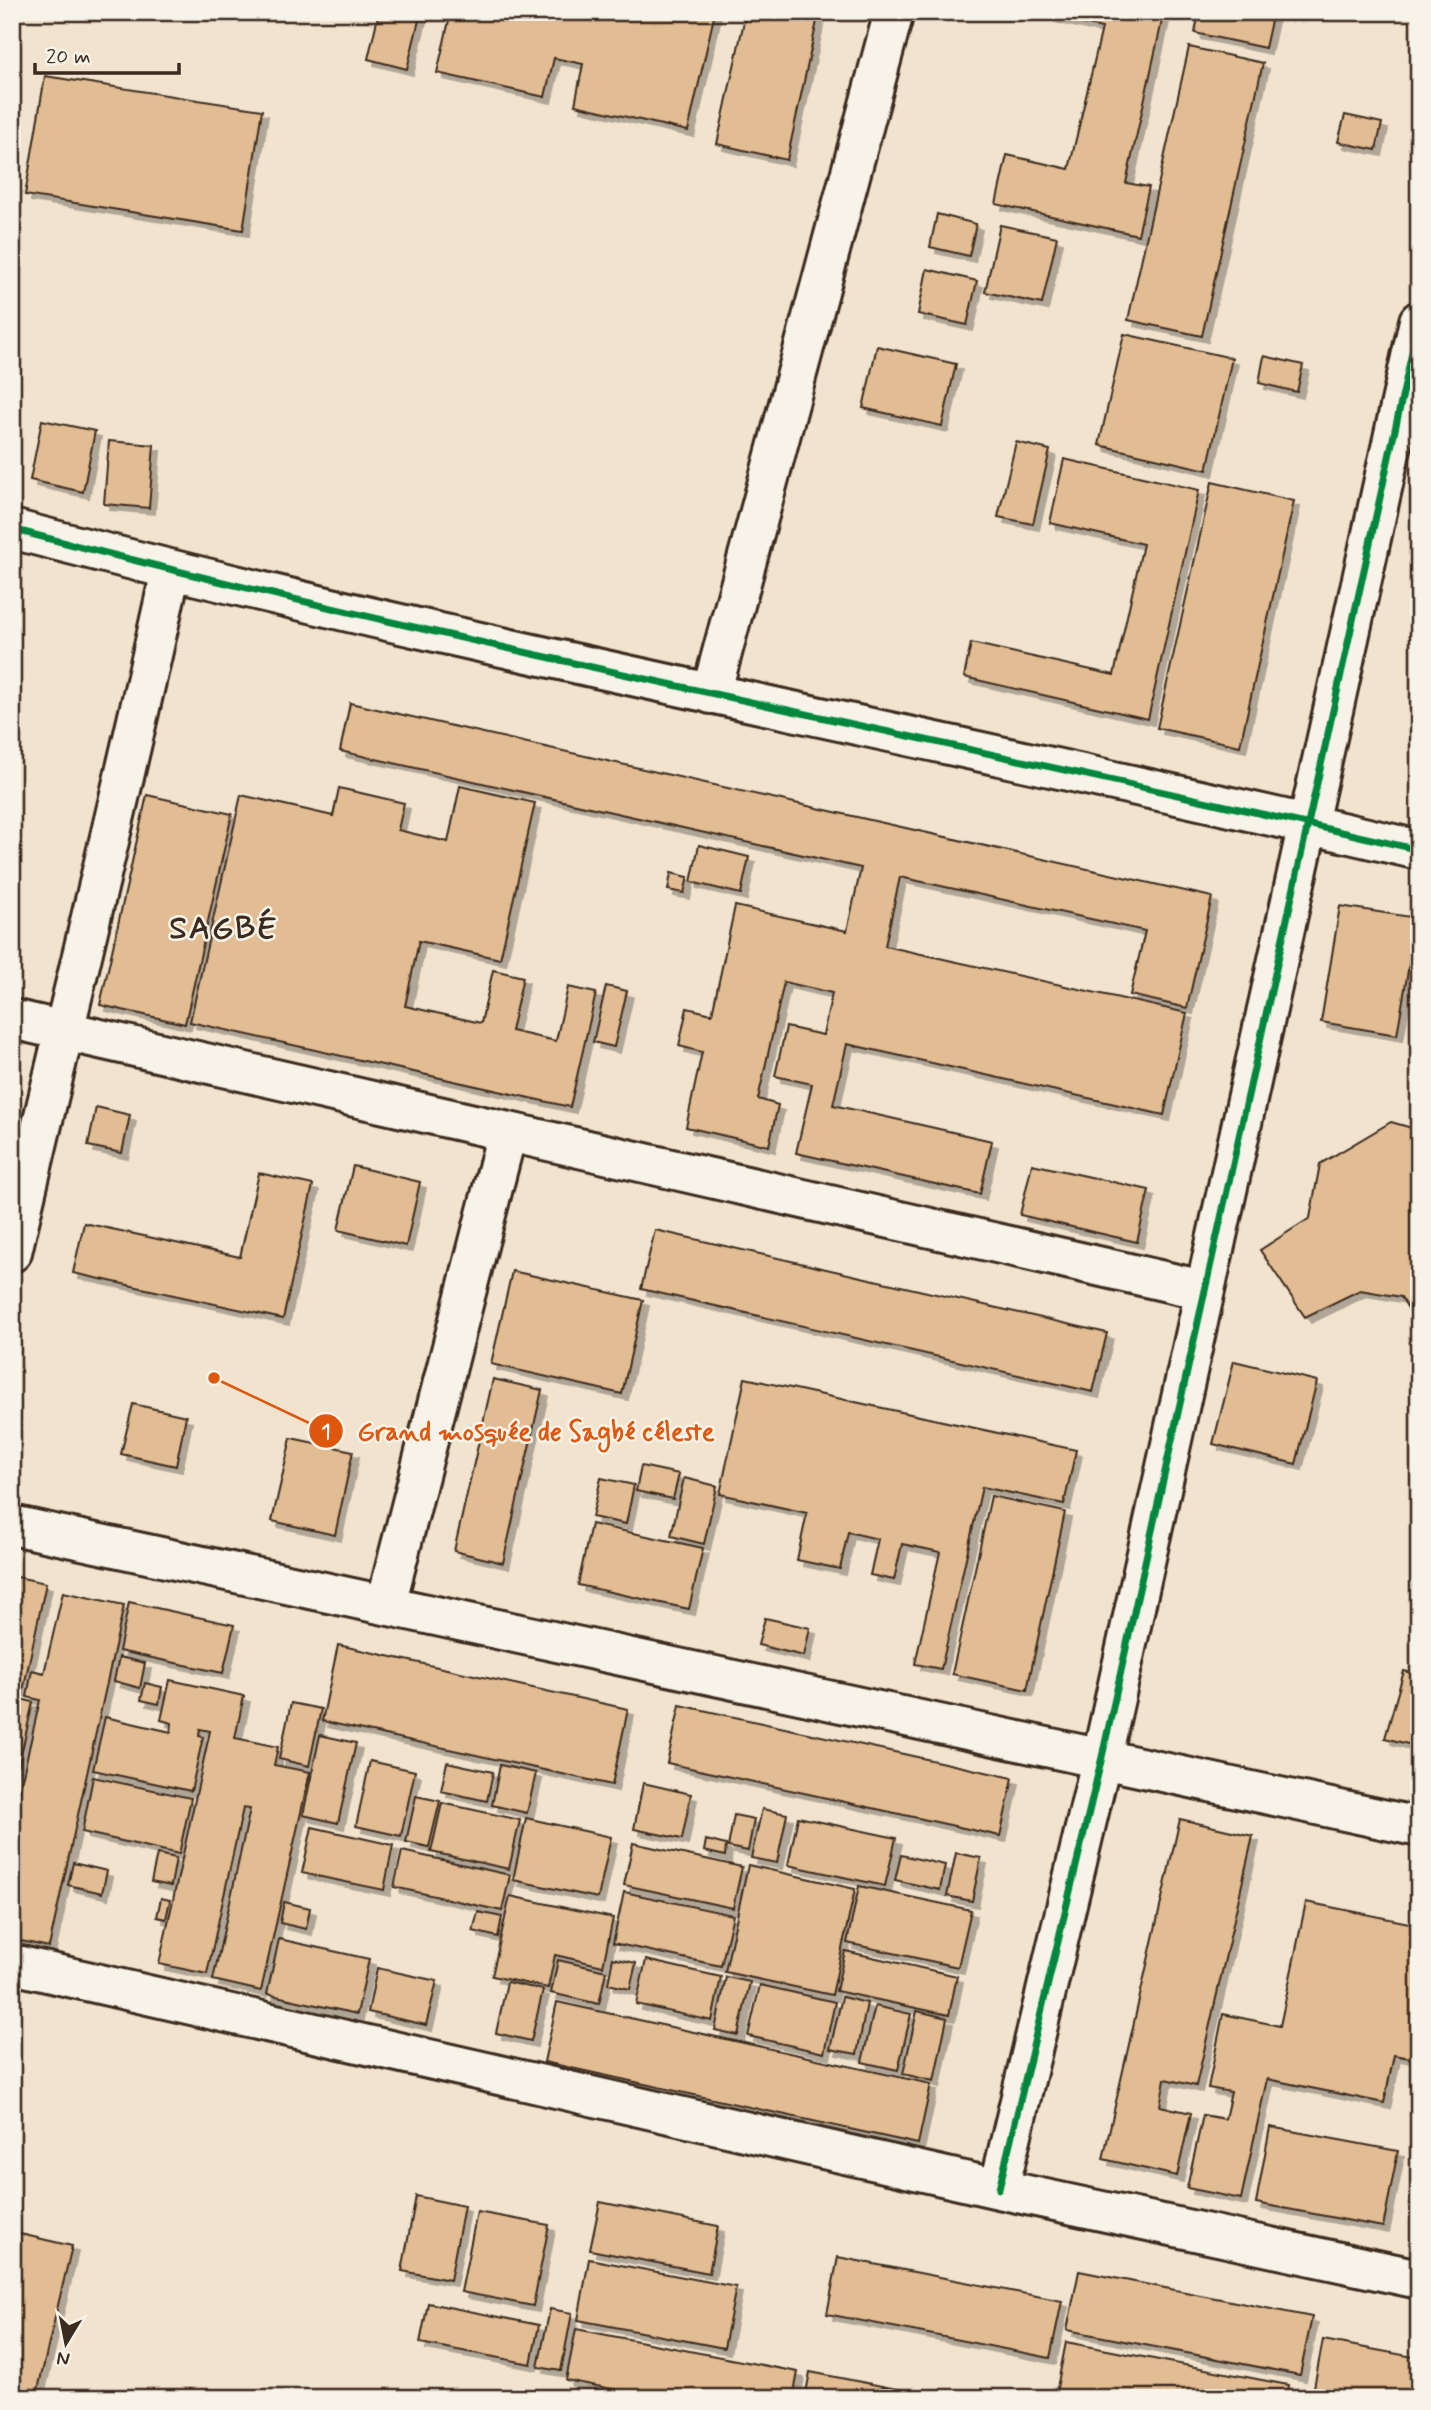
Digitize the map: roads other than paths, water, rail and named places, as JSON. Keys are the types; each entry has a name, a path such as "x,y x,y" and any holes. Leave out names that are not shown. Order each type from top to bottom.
{"street":[{"path":"711,694 894,12"},
{"path":"999,2189 1102,1757 1203,1290 1309,824 1405,450 1419,321"},
{"path":"12,529 171,570 711,694 1419,850"},
{"path":"12,1252 122,793 171,570"},
{"path":"12,1019 1203,1290"},
{"path":"386,1604 507,1133"},
{"path":"12,1525 1419,1827"},
{"path":"12,1964 999,2189 1419,2279"}],"place":[{"name":"Grand mosquée de Sagbé céleste","path":"214,1378"}],"district":[{"name":"SAGBÉ","path":"224,927"}]}
